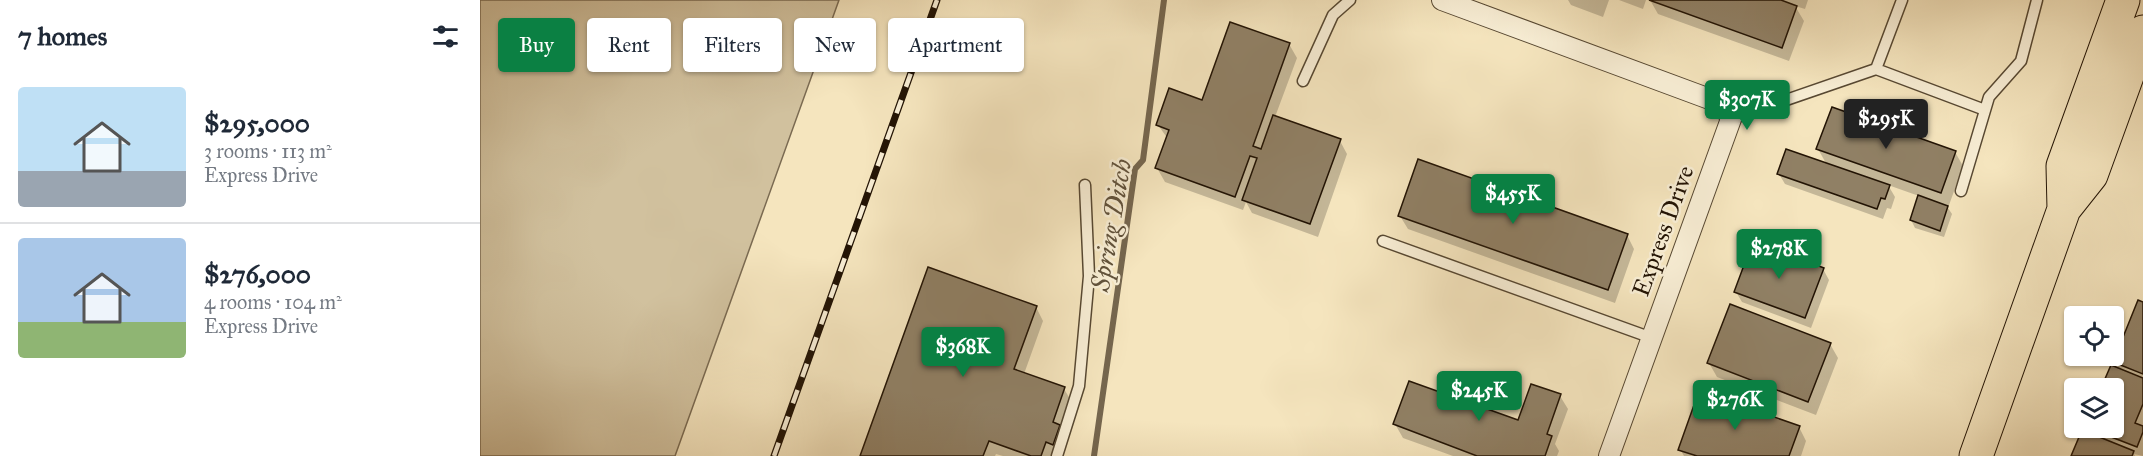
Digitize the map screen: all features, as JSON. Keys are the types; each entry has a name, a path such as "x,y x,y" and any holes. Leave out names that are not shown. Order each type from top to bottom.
{"highway":[{"path":"2064,209 2063,166 2123,0"},
{"path":"1976,456 2064,209 2091,175 2143,32"}],"street":[{"path":"1442,0 1723,104 1731,119"},
{"name":"Express Drive","path":"1610,456 1731,119"}],"lane":[{"path":"1303,81 1333,15 1350,0"},
{"path":"1876,69 1902,0"},
{"path":"1961,191 1989,97 2021,61 2037,0"},
{"path":"1731,119 1876,69 1985,110"},
{"path":"1057,456 1079,386 1089,276 1085,185"},
{"path":"1383,241 1652,338"}],"shaded area":[{"path":"480,0 839,0 833,18 794,18 794,72 813,72 675,456 480,456"}],"building":[{"path":"1649,0 1781,0 1797,6 1782,48"},
{"path":"1230,22 1290,43 1253,146 1261,149 1273,115 1341,139 1310,224 1242,200 1257,158 1250,156 1235,197 1155,168 1169,130 1156,125 1169,88 1202,100"},
{"path":"1832,107 1956,151 1941,193 1816,149"},
{"path":"1786,149 1890,185 1885,199 1881,198 1877,209 1777,174"},
{"path":"1418,159 1628,234 1608,290 1398,216"},
{"path":"1918,195 1948,206 1940,231 1910,220"},
{"path":"1753,241 1824,268 1805,318 1734,292"},
{"path":"928,267 1037,306 1014,369 1065,387 1053,422 1060,425 1053,445 1046,442 1041,456 1031,456 989,441 983,456 860,456"},
{"path":"2138,300 2143,302 2143,374 2123,366 2124,335"},
{"path":"1730,304 1831,343 1808,402 1707,363"},
{"path":"2111,366 2113,366 2143,378 2143,404 2135,423 2143,426 2143,432 2137,447 2114,438 2124,438 2124,378 2105,378"},
{"path":"1409,381 1518,420 1531,384 1561,394 1547,434 1552,436 1545,456 1477,456 1393,424"},
{"path":"1699,391 1800,426 1789,456 1697,456 1678,450"},
{"path":"2079,438 2102,438 2134,451 2132,456 2071,456"}],"waterway":[{"name":"Spring Ditch","path":"1094,456 1135,169 1143,160 1164,0"}],"railway":[{"path":"774,456 937,0"}]}
